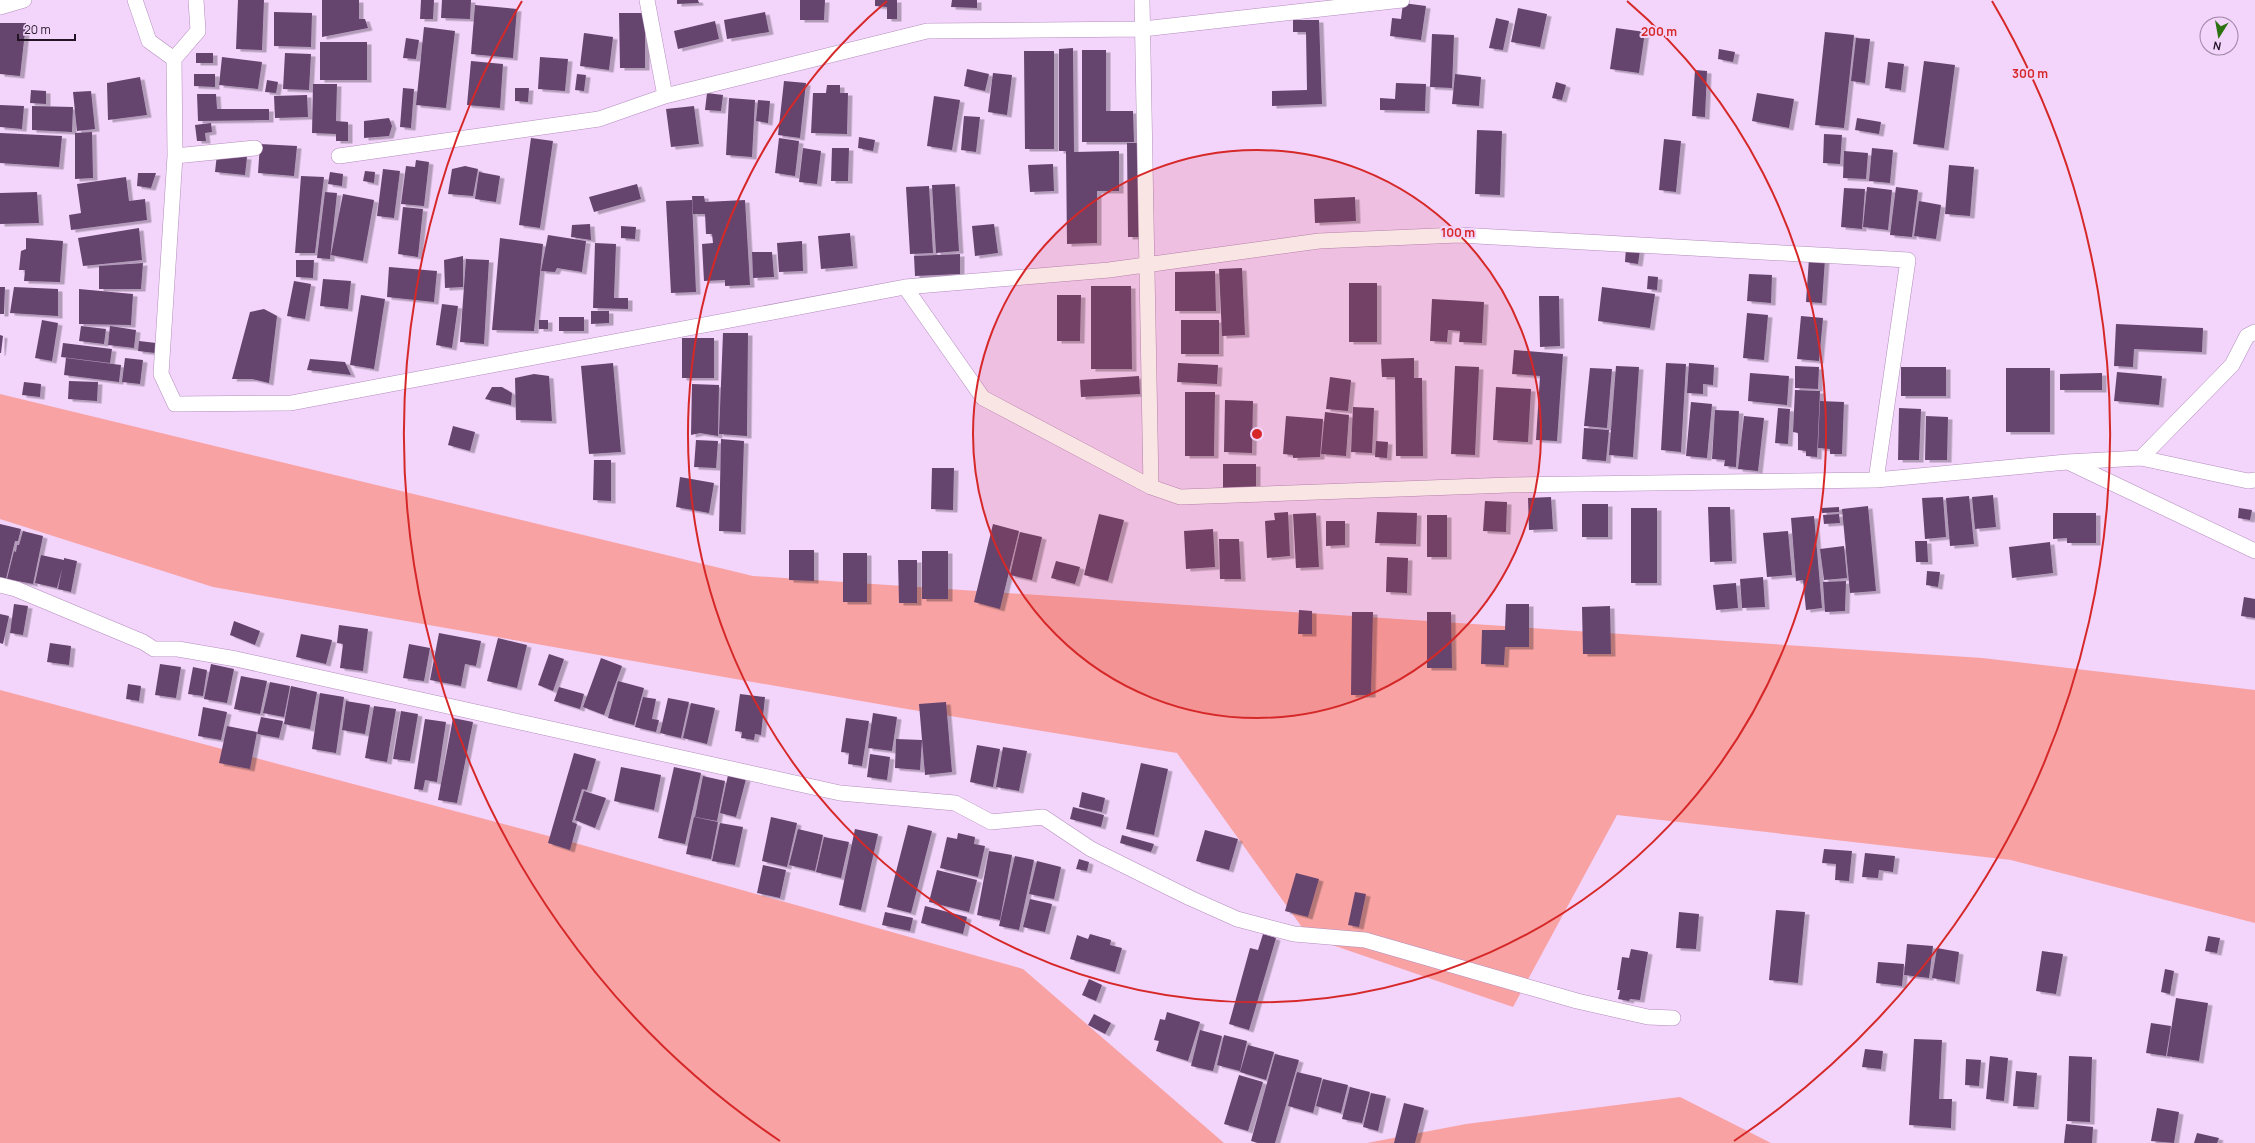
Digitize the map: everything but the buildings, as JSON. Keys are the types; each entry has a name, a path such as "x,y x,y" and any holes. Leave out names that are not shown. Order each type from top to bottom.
{"street":[{"path":"0,7 24,0"},
{"path":"135,0 149,41 174,59"},
{"path":"196,0 198,31 174,59 175,156 161,374 174,404 291,404 905,287 1109,270 1319,241 1459,235 1908,260 1876,480"},
{"path":"647,0 665,96"},
{"path":"1142,0 1151,487"},
{"path":"339,156 599,119 665,96 927,31 1143,29 1402,0"},
{"path":"175,156 255,148"},
{"path":"905,287 983,398 1151,487 1180,497 1508,484 1876,480 2067,462 2141,458 2248,481 2255,480"},
{"path":"2141,458 2232,365 2247,336 2255,332"},
{"path":"2067,462 2255,551"},
{"path":"0,586 16,589 143,642 154,649 178,649 236,659 840,793 955,803 991,822 1043,817 1090,849 1190,898 1237,919 1294,934 1365,940 1577,1001 1648,1017 1673,1018"}],"shaded area":[{"path":"0,394 753,576 1982,658 2255,690 2255,923 2011,860 1617,815 1513,1007 1309,937 1177,753 901,708 213,587 0,519"},
{"path":"0,690 575,843 1023,969 1224,1143 0,1143"},
{"path":"1680,1097 1771,1143 1367,1143 1466,1124"}]}
